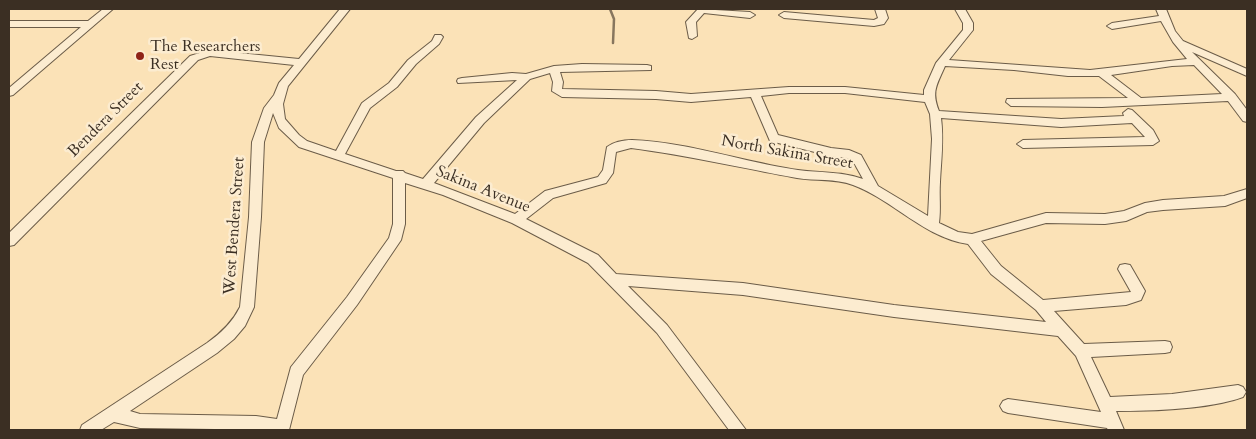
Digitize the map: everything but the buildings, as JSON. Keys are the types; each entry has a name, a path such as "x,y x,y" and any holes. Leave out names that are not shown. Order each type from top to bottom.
{"street":[{"path":"9,93 108,9"},
{"path":"277,98 283,85 300,62 345,9"},
{"path":"692,36 691,22 703,9 750,15"},
{"path":"784,15 874,23 881,22 883,18 880,9"},
{"path":"932,224 935,210 938,139 935,114 929,99 930,90 941,63 968,30 968,23 960,9"},
{"path":"1112,26 1163,14 1174,40 1231,97 1247,118"},
{"path":"9,24 91,24"},
{"path":"339,155 366,106 394,85 412,62 436,42 438,37"},
{"path":"1174,40 1247,73"},
{"name":"Bendera Street","path":"9,241 194,58 209,53 300,62"},
{"path":"941,63 1101,74 1174,62 1196,62"},
{"path":"462,80 512,76 526,77 554,69 595,66 648,68"},
{"path":"554,69 558,82 557,91 562,93 656,95 691,98 789,90 845,90 929,99"},
{"path":"1101,74 1137,100"},
{"path":"425,185 480,120 526,77"},
{"path":"755,94 774,138 831,152 854,155 874,189"},
{"path":"1011,102 1116,102 1231,97"},
{"name":"Sakina Avenue","path":"277,98 277,110 281,124 303,144 399,174 516,220 593,259 662,329 738,430"},
{"name":"West Bendera Street","path":"88,430 212,348 229,335 240,322 247,307 255,217 258,142 269,108 277,98"},
{"path":"1024,144 1153,141 1149,132 1116,102"},
{"path":"935,114 1061,123 1133,119"},
{"name":"North Sakina Street","path":"516,220 549,194 602,180 607,176 610,168 611,150 623,145 674,149 799,174 842,177 856,180 956,237 972,239"},
{"path":"112,414 140,421 256,424 283,427 296,372 352,301 395,240 399,224 399,174"},
{"path":"1114,426 1081,350 1041,306 996,270 972,239 1046,218 1105,219 1126,216 1145,208 1163,205 1225,201 1247,193"},
{"path":"1041,306 1126,299 1136,296 1138,291 1125,269"},
{"path":"612,279 743,289 894,311 1064,330"},
{"path":"1081,350 1165,347"},
{"path":"1106,404 1159,404 1195,401 1238,392"},
{"path":"1008,406 1114,426"}],"waterway":[{"path":"610,9 614,19 613,43"}],"place":[{"name":"The Researchers Rest","path":"140,56"}]}
